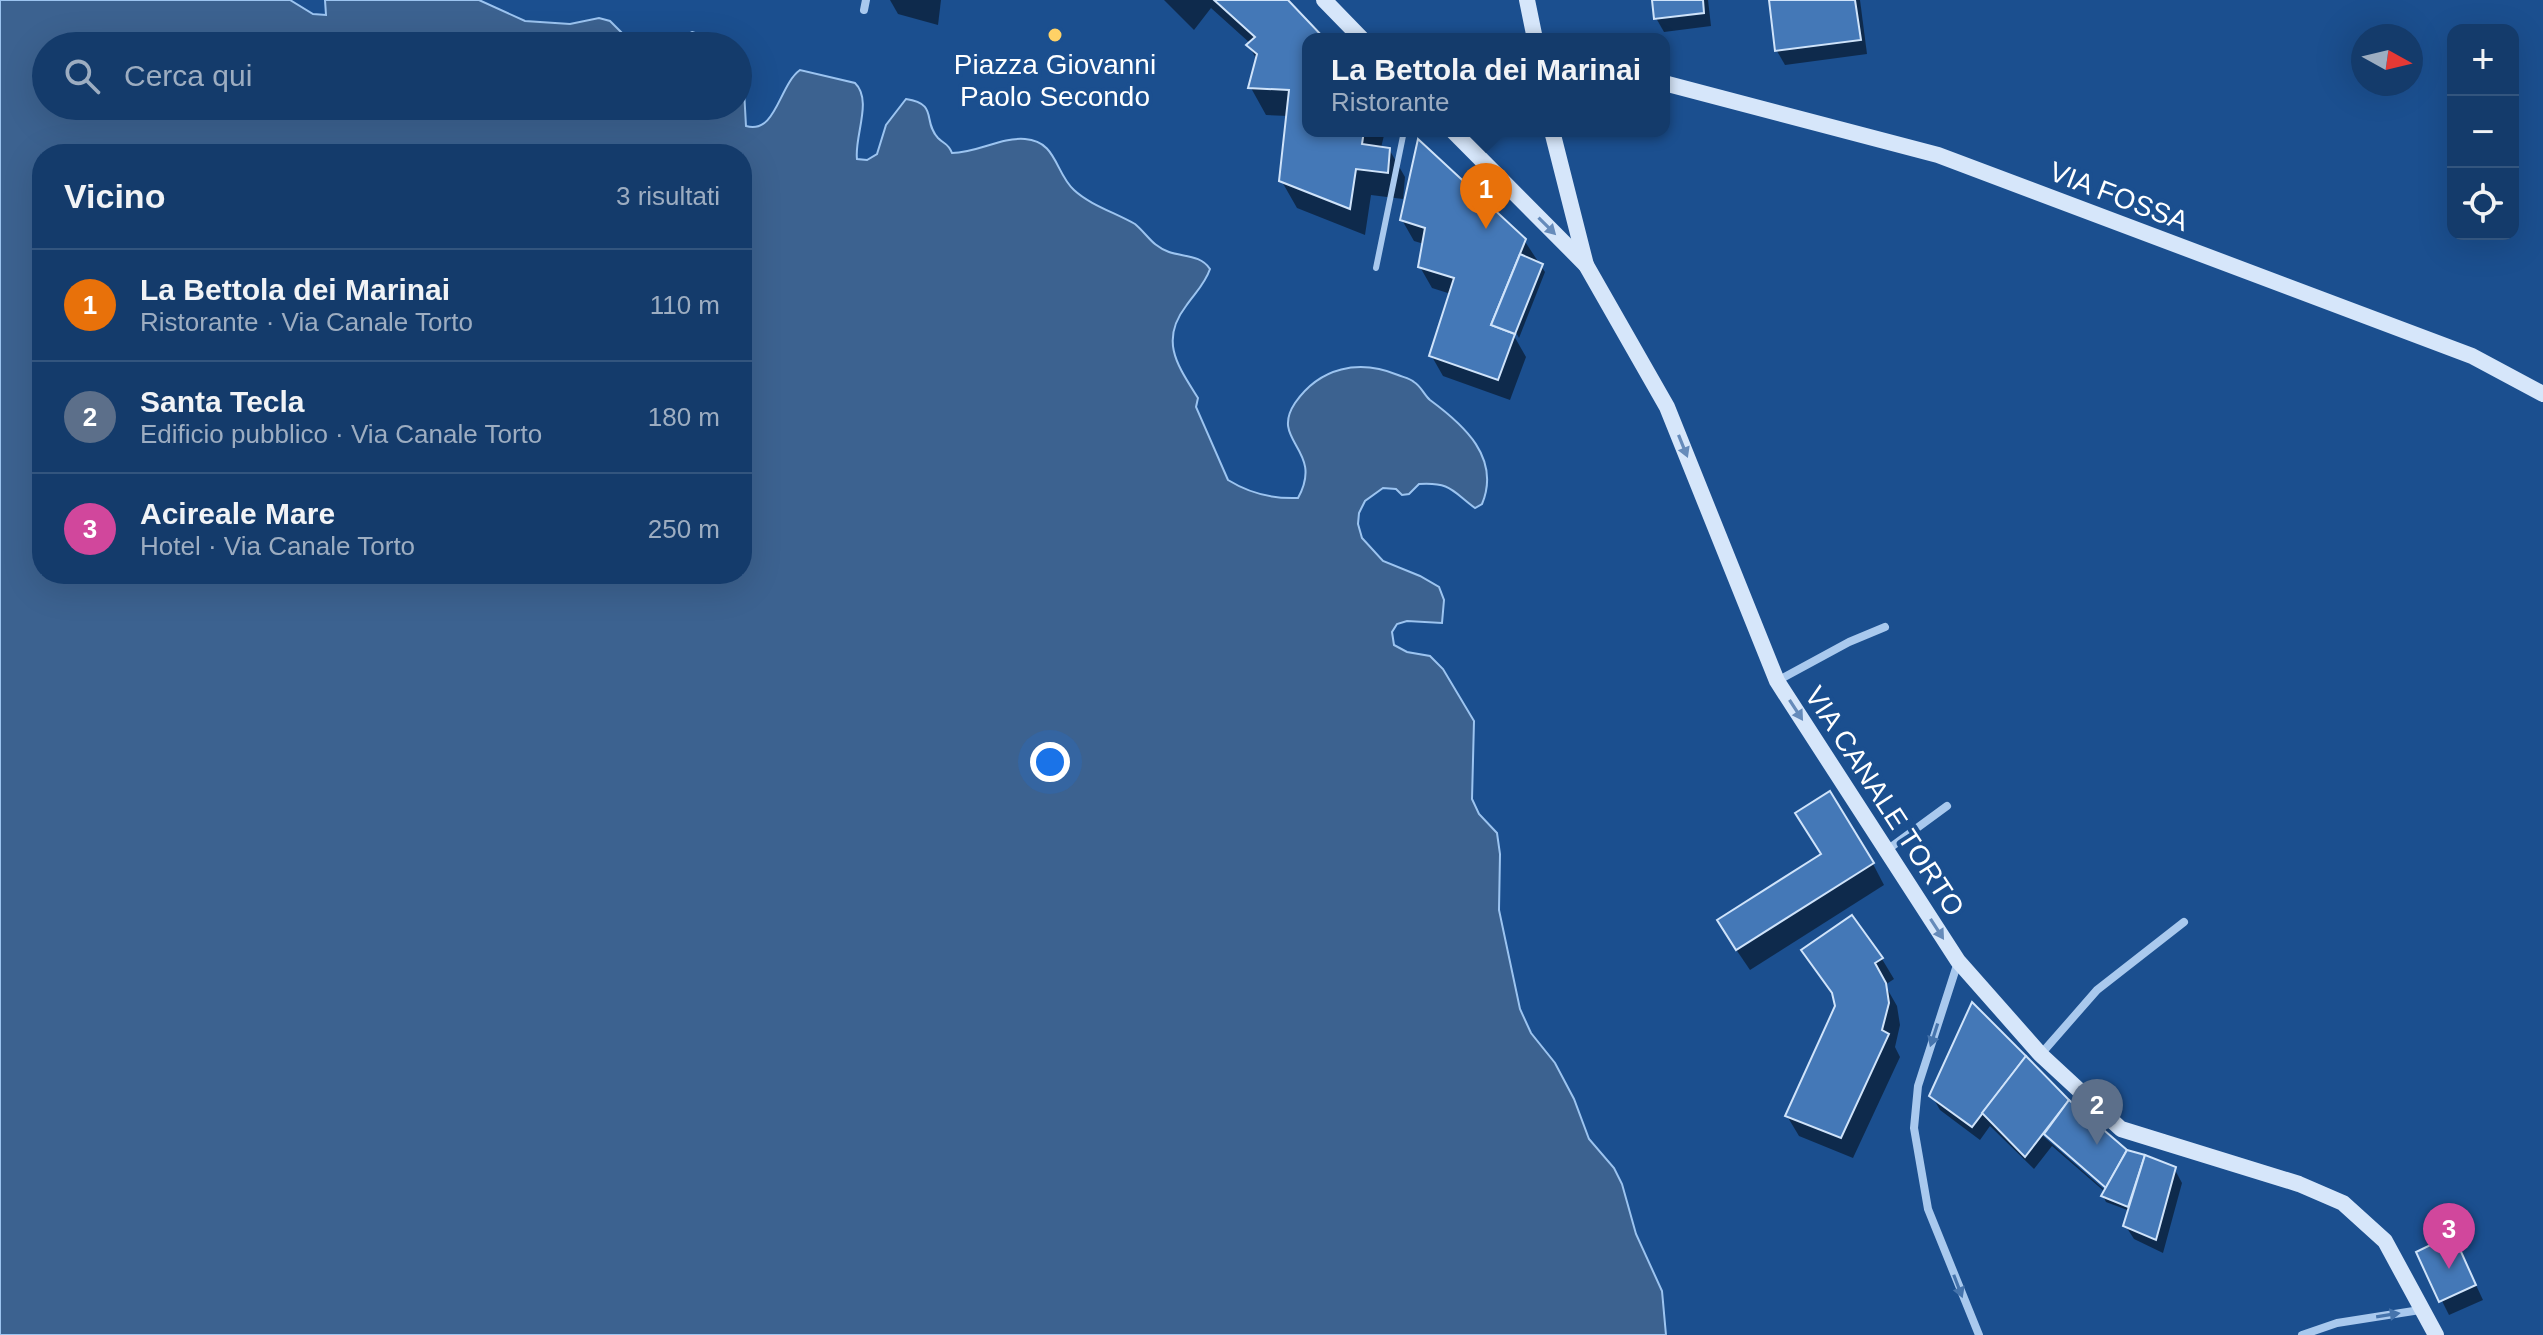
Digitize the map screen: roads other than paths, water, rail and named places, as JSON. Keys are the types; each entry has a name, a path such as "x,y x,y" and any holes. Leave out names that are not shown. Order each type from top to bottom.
{"street":[{"path":"1324,0 1356,33"},
{"path":"1527,0 1534,33"},
{"name":"VIA FOSSA","path":"1670,85 1938,155 2472,356 2543,394"},
{"name":"VIA CANALE TORTO","path":"1459,137 1586,265 1667,407 1777,681 1958,961 2041,1055 2121,1129 2299,1184 2343,1203 2385,1241 2436,1335"},
{"path":"1554,137 1586,265"},
{"path":"1777,681 1849,642 1885,627"},
{"path":"1886,850 1947,806"},
{"path":"2041,1055 2097,990 2184,922"},
{"path":"1958,961 1918,1086 1914,1128 1928,1209 1979,1335"},
{"path":"2302,1335 2337,1323 2420,1310"}],"lane":[{"path":"1376,268 1403,137"}],"water":[{"path":"0,0 290,0 313,14 326,15 325,0 479,0 525,21 570,24 599,18 610,21 621,32 32,32 32,120 746,120 746,126 756,127 771,116 787,86 800,70 855,83 860,90 863,109 857,159 867,160 877,154 886,125 906,99 923,105 933,132 952,153 1016,139 1036,141 1050,152 1068,183 1080,195 1135,224 1163,250 1197,259 1210,269 1178,319 1174,331 1174,353 1198,398 1196,407 1228,480 1262,494 1298,498 1305,481 1305,468 1288,427 1289,416 1295,403 1316,381 1328,374 1355,367 1383,370 1419,386 1466,432 1483,457 1487,487 1482,504 1475,508 1445,486 1419,484 1409,494 1402,495 1396,489 1383,488 1365,501 1358,524 1362,538 1383,561 1439,587 1444,600 1442,623 1407,621 1397,624 1392,632 1394,645 1407,652 1430,656 1443,669 1474,721 1472,799 1479,814 1497,833 1500,854 1499,910 1520,1009 1531,1033 1555,1063 1574,1099 1589,1139 1614,1168 1622,1184 1636,1234 1662,1291 1666,1335 0,1335"}],"place":[{"name":"Piazza Giovanni Paolo Secondo","path":"1055,35"},
{"name":"La Bettola dei Marinai","path":"1486,229"},
{"name":"Santa Tecla","path":"2097,1145"},
{"name":"Acireale Mare","path":"2449,1269"}]}
